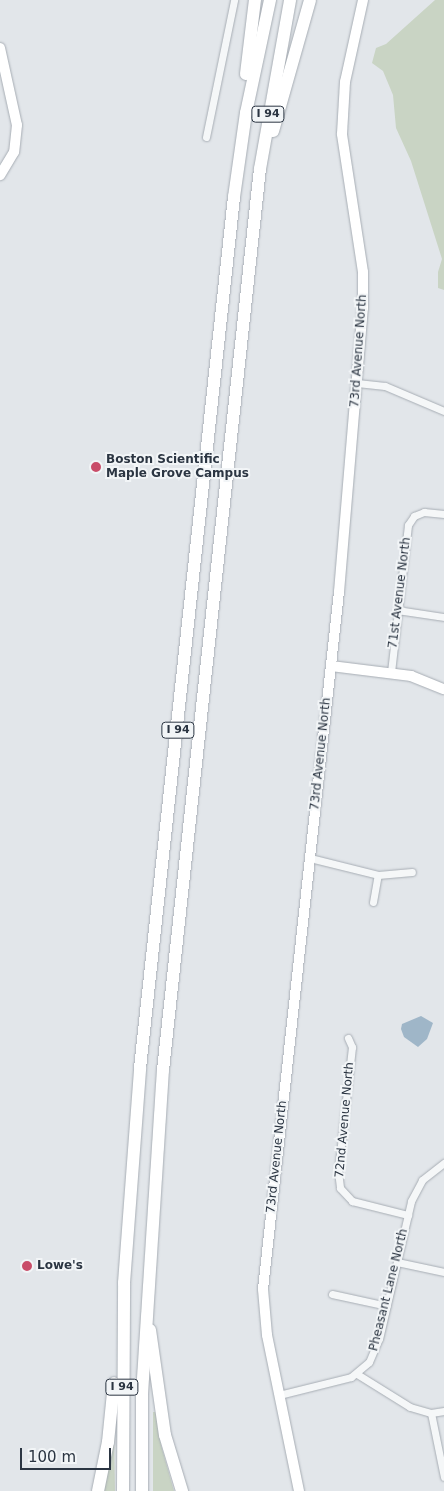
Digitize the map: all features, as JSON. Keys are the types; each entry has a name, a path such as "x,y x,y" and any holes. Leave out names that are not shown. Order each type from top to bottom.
{"highway":[{"path":"236,177 255,0"},
{"name":"I 94","path":"123,1491 124,1283 140,1068 236,177 270,0"},
{"name":"I 94","path":"142,1491 142,1394 163,1070 265,131 290,0"},
{"path":"254,229 279,103 310,0"},
{"path":"98,1491 110,1427 124,1283"},
{"path":"147,1315 155,1352 165,1435 182,1491"}],"street":[{"path":"206,137 234,0"},
{"name":"73rd Avenue North","path":"299,1491 266,1327 265,1266 331,666 357,383 364,283 342,134 345,82 363,0"},
{"path":"0,48 17,125 14,152 0,175"},
{"path":"357,383 385,386 444,411"},
{"name":"71st Avenue North","path":"391,672 405,539 414,516 429,511 444,514"},
{"path":"397,610 444,617"},
{"path":"331,666 391,672 410,676 444,689"},
{"path":"310,858 378,875 412,872"},
{"path":"373,902 378,875"},
{"name":"72nd Avenue North","path":"348,1038 352,1047 338,1171 340,1188 352,1201 408,1215"},
{"name":"Pheasant Lane North","path":"357,1374 376,1351 408,1215 422,1180 444,1164"},
{"path":"397,1262 444,1272"},
{"path":"332,1294 387,1306"},
{"path":"279,1395 339,1381 357,1374 403,1403 431,1413 444,1411"},
{"path":"431,1413 444,1477"}],"green space":[{"path":"435,0 444,0 444,290 438,288 438,272 442,259 411,161 396,128 393,95 383,71 372,63 376,48 386,44"},
{"path":"153,1412 156,1412 161,1445 174,1491 153,1491"},
{"path":"114,1430 115,1491 100,1491"}],"water":[{"path":"421,1016 433,1023 427,1039 418,1047 404,1037 401,1029 402,1024"}],"place":[{"name":"Boston Scientific Maple Grove Campus","path":"96,467"},
{"name":"Lowe's","path":"27,1266"}]}
